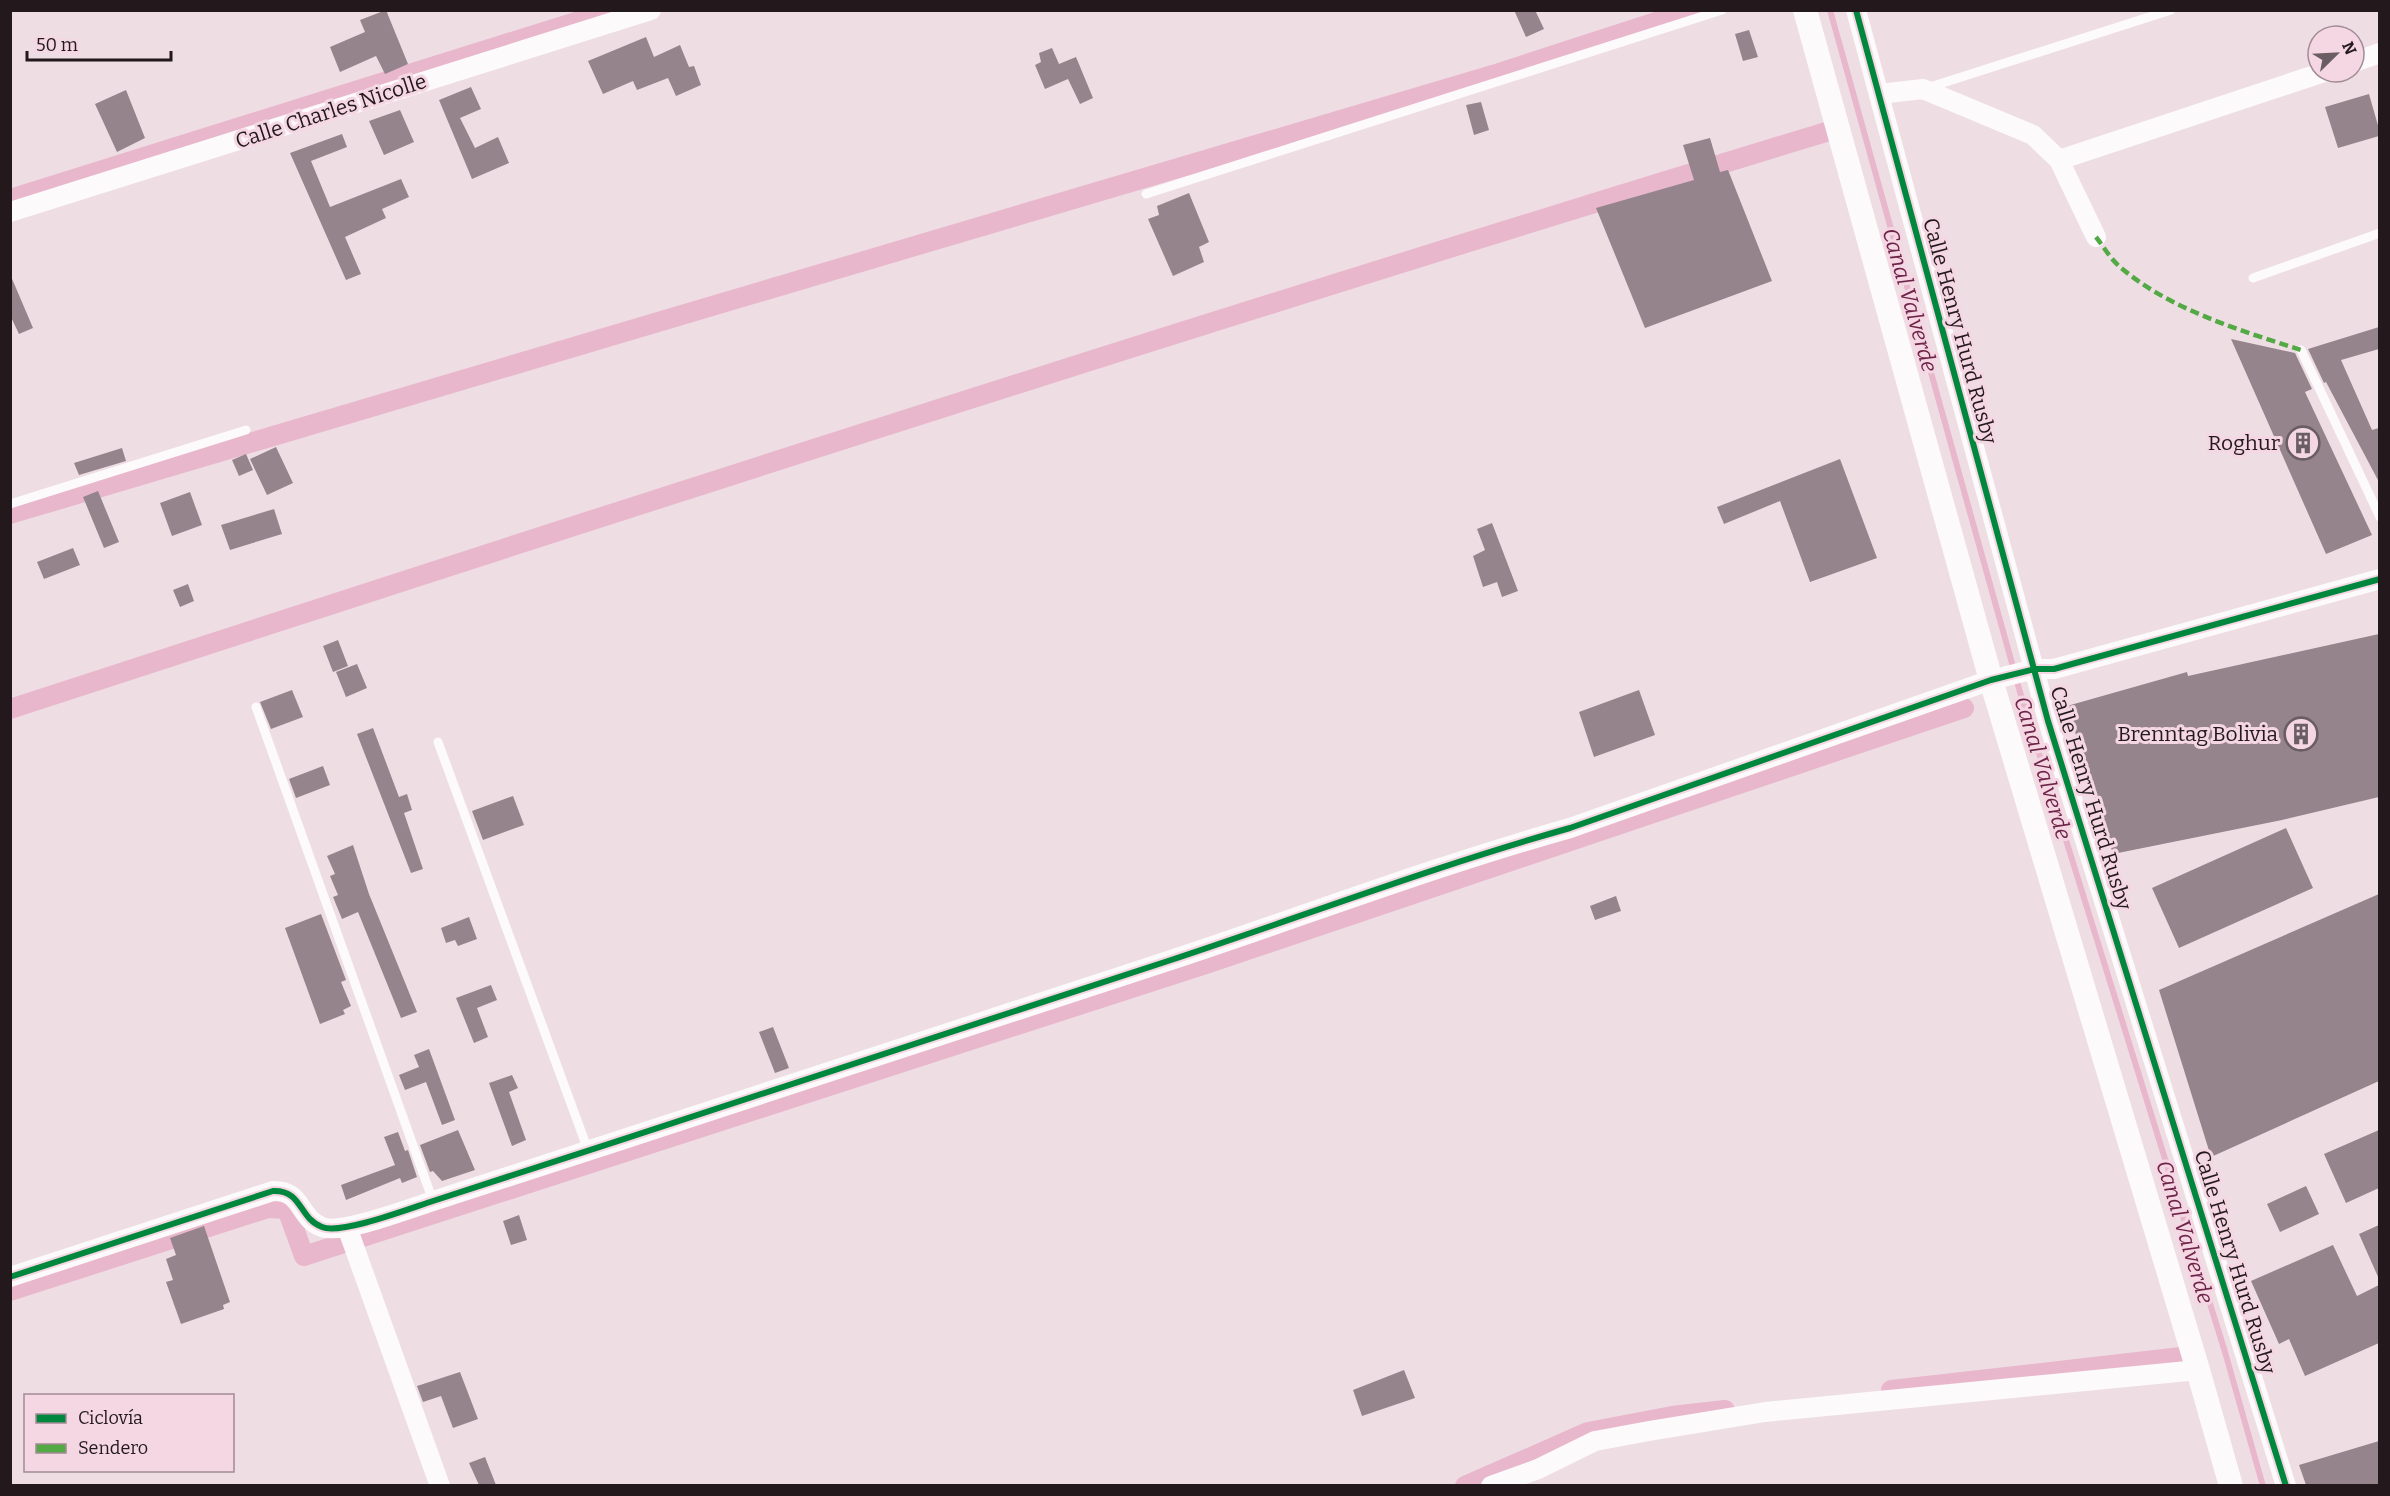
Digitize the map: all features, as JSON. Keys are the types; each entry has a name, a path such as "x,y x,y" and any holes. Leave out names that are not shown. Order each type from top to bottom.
{"street":[{"name":"Calle Charles Nicolle","path":"10,212 651,10"},
{"path":"1805,10 2231,1485"},
{"name":"Calle Henry Hurd Rusby","path":"1856,10 2030,670 2048,721 2286,1485"},
{"path":"2059,160 2306,78"},
{"path":"1879,94 1923,89 2033,135 2059,160 2096,237"},
{"path":"10,1277 273,1191 284,1191 293,1195 311,1221 320,1227 332,1230 347,1227 1273,927 1501,847 1570,828 1997,678 2030,670 2054,669 2379,579"},
{"path":"347,1227 440,1485"},
{"path":"1491,1485 1540,1477 1595,1441 1765,1412 2198,1370"}],"lane":[{"path":"1146,194 1722,10"},
{"path":"1923,89 2171,10"},
{"path":"2253,278 2379,233"},
{"path":"2301,350 2379,517"},
{"path":"10,504 246,430"},
{"path":"256,707 433,1201"},
{"path":"438,742 588,1150"}],"building":[{"path":"386,10 408,64 385,74 376,56 340,72 330,47 365,32 360,20"},
{"path":"1514,10 1535,10 1544,29 1526,37"},
{"path":"1749,30 1758,57 1743,61 1735,34"},
{"path":"646,37 654,57 680,45 689,67 694,66 701,85 676,96 668,78 637,90 633,81 603,94 588,61"},
{"path":"1052,48 1059,64 1076,57 1093,98 1080,104 1068,79 1045,89 1035,65 1041,62 1039,53"},
{"path":"471,87 481,109 460,118 475,148 498,137 509,163 472,179 439,100"},
{"path":"126,90 145,138 117,152 95,104"},
{"path":"2369,94 2379,136 2338,148 2325,107"},
{"path":"1481,102 1489,130 1474,135 1466,105"},
{"path":"400,110 414,142 384,155 369,121"},
{"path":"342,134 347,147 311,161 330,207 401,179 409,197 382,209 386,218 345,237 361,274 346,280 290,153"},
{"path":"1710,138 1720,172 1728,170 1772,281 1645,328 1596,208 1694,180 1683,145"},
{"path":"1189,193 1209,242 1199,247 1204,262 1173,276 1148,219 1159,215 1157,206"},
{"path":"10,274 33,328 19,334 10,315"},
{"path":"2379,327 2379,349 2341,360 2372,430 2379,428 2379,482 2326,382 2324,383 2308,349"},
{"name":"Roghur","path":"2231,339 2295,353 2312,389 2305,392 2372,535 2326,554"},
{"path":"276,447 293,483 267,495 250,459"},
{"path":"122,448 126,461 79,475 74,463"},
{"path":"246,454 253,470 239,476 232,460"},
{"path":"1840,459 1877,558 1810,582 1780,501 1724,524 1717,507"},
{"path":"98,491 119,542 104,548 83,497"},
{"path":"190,492 202,525 172,536 160,503"},
{"path":"274,509 282,534 230,550 221,525"},
{"path":"1492,523 1518,591 1502,597 1497,582 1483,587 1473,556 1485,550 1477,529"},
{"path":"73,548 80,565 44,579 37,562"},
{"path":"188,584 194,601 180,607 173,590"},
{"path":"2379,634 2379,797 2282,820 2113,854 2067,706 2187,672 2188,676"},
{"path":"338,640 348,666 333,672 323,646"},
{"path":"357,664 367,688 346,697 336,672"},
{"path":"292,690 303,717 271,729 260,702"},
{"path":"1639,690 1655,735 1594,757 1579,712"},
{"path":"373,728 399,797 407,794 412,810 404,813 423,869 411,873 357,734"},
{"path":"323,766 330,785 296,798 289,779"},
{"path":"513,796 524,825 483,840 472,811"},
{"path":"2286,828 2313,888 2179,948 2152,888"},
{"path":"353,845 369,894 417,1012 401,1018 358,912 342,919 333,897 338,895 330,876 335,874 327,856"},
{"path":"2379,894 2379,1081 2211,1157 2159,990"},
{"path":"1616,896 1621,911 1595,920 1590,906"},
{"path":"321,914 346,980 341,982 351,1006 343,1010 345,1014 320,1024 285,928"},
{"path":"469,917 477,939 458,946 455,940 446,943 441,928"},
{"path":"491,985 497,1000 477,1008 488,1037 474,1043 456,998"},
{"path":"773,1027 789,1068 775,1073 759,1032"},
{"path":"429,1049 455,1120 442,1125 426,1082 405,1090 399,1075 419,1067 414,1055"},
{"path":"512,1075 518,1088 509,1092 526,1140 512,1146 489,1083"},
{"path":"458,1130 475,1170 442,1181 433,1171 430,1172 420,1145"},
{"path":"2379,1130 2379,1188 2346,1203 2324,1154"},
{"path":"398,1132 405,1151 408,1150 417,1177 402,1183 400,1178 346,1200 341,1185 395,1165 384,1137"},
{"path":"2306,1186 2319,1214 2280,1232 2267,1204"},
{"path":"519,1215 527,1240 511,1245 503,1221"},
{"path":"2379,1225 2379,1279 2359,1234"},
{"path":"204,1226 230,1302 223,1305 224,1309 181,1324 166,1282 173,1280 166,1259 176,1255 170,1238"},
{"path":"2333,1245 2357,1296 2379,1285 2379,1343 2305,1376 2289,1339 2279,1344 2251,1281"},
{"path":"1404,1370 1415,1398 1362,1416 1353,1390"},
{"path":"460,1372 478,1419 453,1428 441,1396 423,1402 417,1386"},
{"path":"2379,1441 2379,1485 2306,1485 2299,1465"},
{"path":"485,1457 496,1485 479,1485 469,1463"}],"waterway":[{"path":"10,199 614,10"},
{"path":"10,514 1499,73 1693,10"},
{"name":"Canal Valverde","path":"1830,10 2020,692 2225,1352 2263,1486"},
{"path":"10,709 917,416 1371,272 1826,132"},
{"path":"10,1291 268,1208 287,1209 304,1256 1209,963 1964,708"},
{"path":"1891,1390 2181,1357"},
{"path":"1465,1486 1588,1432 1672,1416 1725,1410"}],"marked path":[{"path":"2096,237 2119,266 2159,294 2205,317 2301,350"}],"cycle path":[{"path":"1856,10 2048,721 2286,1486"},
{"path":"10,1277 273,1191 290,1195 308,1217 322,1227 344,1227 376,1220 1079,991 1469,858 1570,828 1991,680 2035,669 2054,669 2380,579"}],"place":[{"name":"Roghur","path":"2303,443"},
{"name":"Brenntag Bolivia","path":"2301,734"}]}
